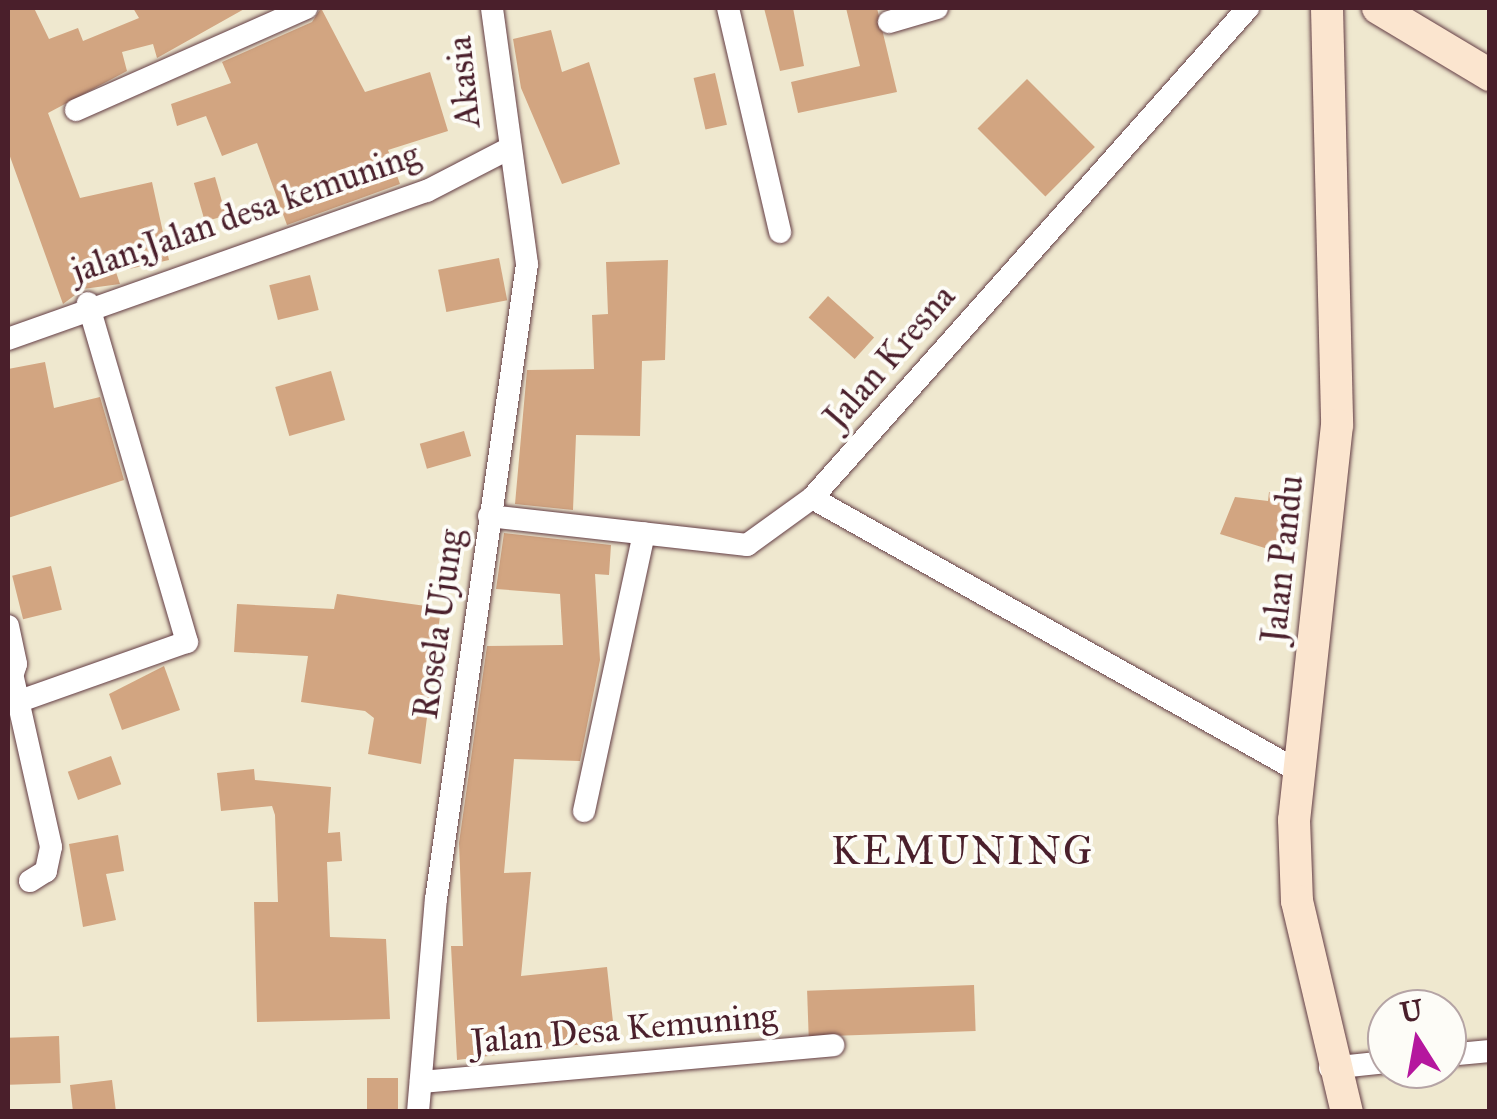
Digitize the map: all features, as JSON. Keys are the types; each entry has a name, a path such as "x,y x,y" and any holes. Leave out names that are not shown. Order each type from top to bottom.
{"street":[{"path":"245,8 254,30"},
{"path":"76,110 306,8"},
{"name":"Akasia","path":"492,8 506,150"},
{"path":"728,8 780,232"},
{"path":"889,22 937,8"},
{"name":"Jalan Kresna","path":"489,516 747,546 812,498 1248,8"},
{"name":"Jalan Pandu","path":"1327,8 1337,425 1300,772 1297,901 1330,1068 1347,1112"},
{"path":"1378,8 1490,74"},
{"name":"jalan;Jalan desa kemuning","path":"8,339 88,303 427,190 506,150"},
{"name":"Rosela Ujung","path":"418,1112 436,900 528,264 506,150"},
{"path":"14,689 187,642 88,303"},
{"path":"812,498 1300,772"},
{"path":"584,811 644,533"},
{"path":"8,626 14,689 51,847 46,871 30,881"},
{"name":"Jalan Desa Kemuning","path":"422,1082 832,1045"},
{"path":"1330,1068 1367,1064"}],"building":[{"path":"8,8 34,8 49,39 78,28 83,41 139,18 133,8 246,8 157,58 153,44 122,52 127,71 48,113 80,198 152,182 169,260 116,272 120,284 83,289 63,304 8,151"},
{"path":"321,8 365,92 430,72 448,131 388,150 400,184 287,225 257,143 222,156 206,116 177,126 171,104 231,83 222,62 312,22"},
{"path":"764,8 793,8 804,66 780,71"},
{"path":"846,8 877,8 897,92 798,113 791,82 860,66"},
{"path":"551,30 562,72 589,62 620,164 562,184 521,88 513,39"},
{"path":"715,73 727,125 705,130 694,78"},
{"path":"1027,79 1095,147 1045,196 978,128"},
{"path":"215,177 226,215 205,222 194,183"},
{"path":"499,258 507,300 446,312 438,270"},
{"path":"668,260 665,360 642,361 640,436 576,435 573,510 515,504 527,370 594,369 592,315 608,314 606,262"},
{"path":"310,275 319,310 278,320 269,285"},
{"path":"828,296 874,337 855,359 809,318"},
{"path":"45,362 54,408 100,397 124,480 8,518 8,369"},
{"path":"331,371 345,420 289,436 275,387"},
{"path":"464,431 471,456 427,469 420,444"},
{"path":"1269,492 1296,495 1281,553 1220,534 1235,497 1268,501"},
{"path":"504,533 611,545 609,575 595,574 600,660 580,761 514,759 504,873 531,872 521,976 607,967 615,1040 457,1060 451,946 463,946 459,843 487,646 563,645 560,594 496,589"},
{"path":"51,566 62,610 23,619 12,576"},
{"path":"337,594 441,608 421,764 368,754 374,718 365,711 301,702 308,656 234,652 237,604 334,609"},
{"path":"164,666 180,710 122,730 109,694"},
{"path":"111,756 121,784 78,800 68,772"},
{"path":"254,769 255,780 331,787 328,833 340,832 342,861 327,862 330,937 386,939 390,1019 257,1022 254,902 278,902 275,815 272,806 221,811 217,773"},
{"path":"118,835 124,871 106,874 116,920 83,927 69,844"},
{"path":"974,985 976,1031 809,1037 807,991"},
{"path":"59,1036 61,1083 10,1085 8,1038"},
{"path":"367,1078 398,1078 398,1112 367,1112"},
{"path":"112,1080 116,1112 73,1112 70,1085"}],"district":[{"name":"KEMUNING","path":"963,851"}]}
